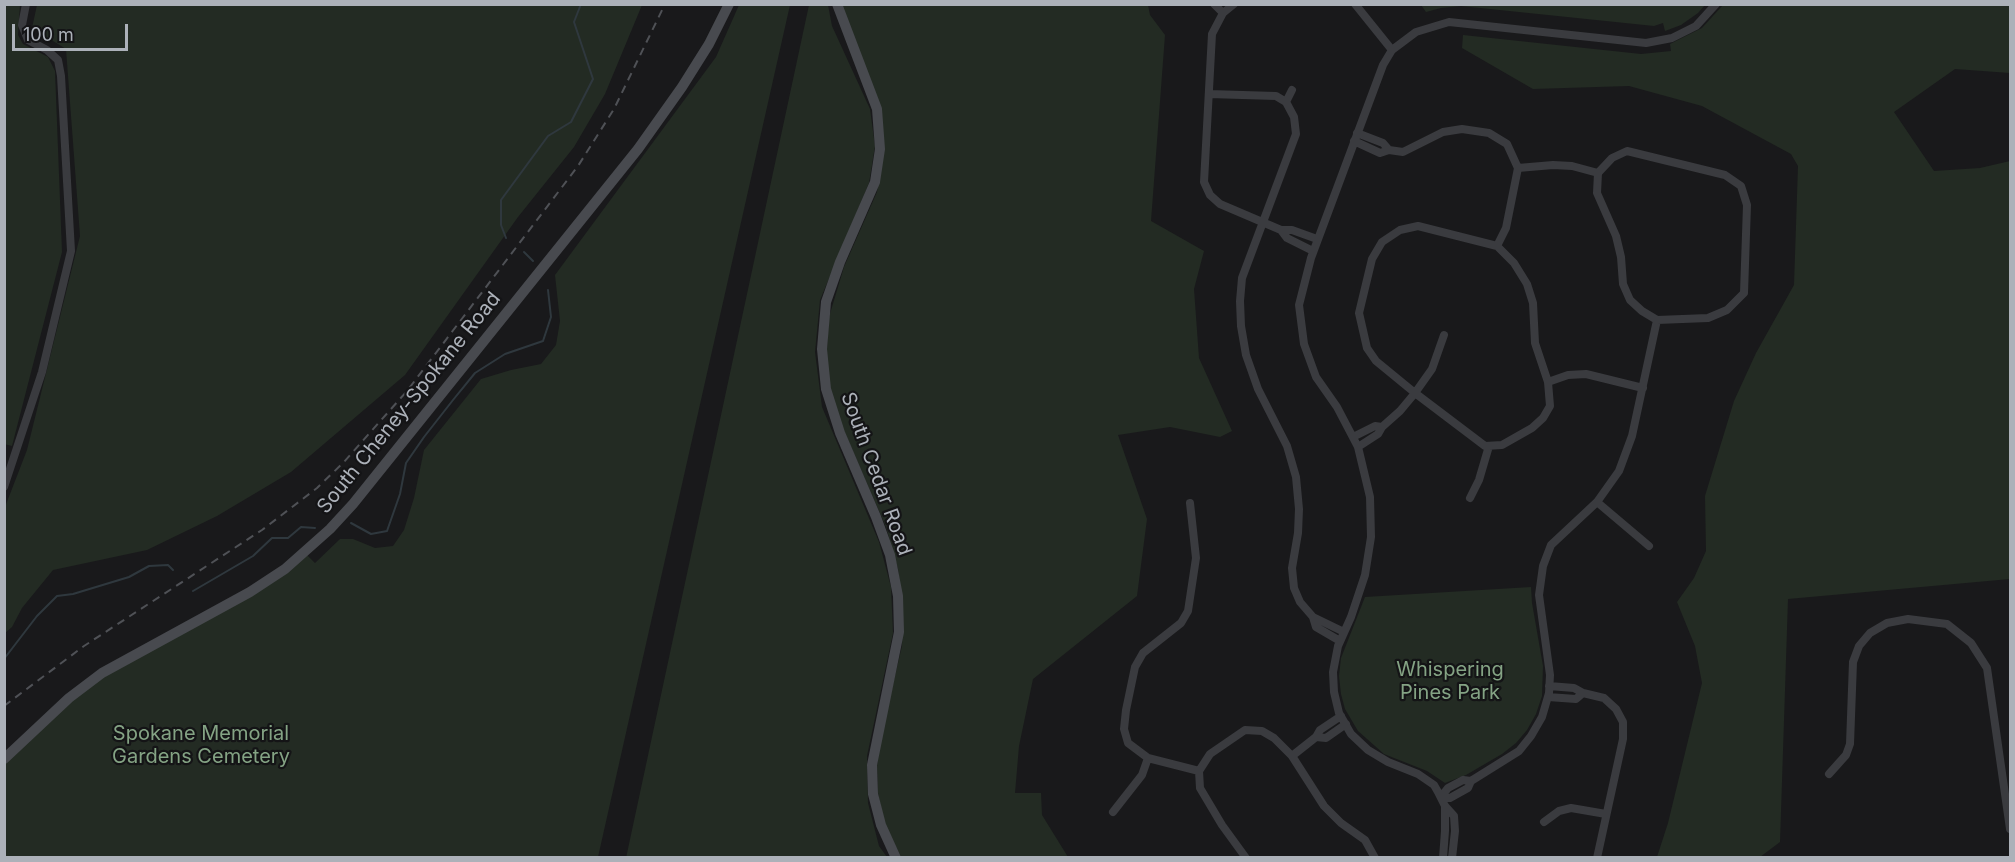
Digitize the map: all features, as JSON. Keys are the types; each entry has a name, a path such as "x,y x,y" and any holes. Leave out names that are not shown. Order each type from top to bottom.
{"main road":[{"name":"South Cheney-Spokane Road","path":"4,759 69,698 102,673 250,592 285,569 330,529 353,504 643,142 688,78 709,44 729,4"},
{"name":"South Cedar Road","path":"837,4 877,110 880,149 875,182 840,262 826,302 822,349 826,389 840,433 890,555 898,596 897,641 872,765 873,794 878,815 896,858"}],"street":[{"path":"4,487 42,372 71,251 61,76 58,60 47,50 28,40 22,25 26,4"},
{"path":"1214,4 1223,13"},
{"path":"1234,4 1223,13 1212,34 1204,182 1210,195 1220,204 1281,230 1292,230 1317,239"},
{"path":"1355,4 1392,50"},
{"path":"1452,858 1454,816 1434,785 1418,774 1388,762 1368,750 1351,734 1341,716 1334,692 1333,672 1340,641 1365,575 1371,537 1370,497 1358,447 1337,407 1316,377 1304,344 1299,305 1313,251 1383,65 1392,50 1416,32 1449,22 1646,43 1672,38 1696,26 1716,4"},
{"path":"1286,102 1292,90"},
{"path":"1209,94 1276,96 1286,102 1294,117 1296,134 1242,278 1241,326 1246,355 1258,389 1287,446 1296,477 1299,509 1298,533 1292,568 1294,588 1300,602 1313,617 1344,632"},
{"path":"1356,137 1383,143 1389,150 1403,152 1443,132 1462,129 1490,133 1507,144 1518,168 1506,228 1497,246"},
{"path":"1627,151 1725,175 1740,186 1747,205 1744,293 1727,310 1708,318 1657,320 1630,300 1623,284 1621,256 1616,236 1597,193 1598,173 1612,158 1627,151"},
{"path":"1518,168 1572,166 1598,173"},
{"path":"1418,226 1497,246 1514,263 1527,284 1533,303 1535,343 1548,382 1550,406 1543,418 1532,428 1502,445 1485,446 1414,393 1376,361 1367,348 1359,313 1372,259 1382,242 1400,230 1418,226"},
{"path":"1281,230 1287,238 1313,251"},
{"path":"1443,858 1445,831 1443,802 1448,788 1463,780 1471,781 1519,751 1542,717 1550,686 1539,595 1543,566 1551,545 1597,502 1619,471 1632,436 1657,320"},
{"path":"1358,447 1378,434 1414,393 1432,369 1444,334"},
{"path":"1548,382 1568,375 1586,374 1642,388"},
{"path":"1353,437 1375,426 1382,427"},
{"path":"1470,498 1479,480 1490,446"},
{"path":"1597,502 1649,546"},
{"path":"1190,503 1196,558 1188,611 1181,623 1143,653 1135,667 1124,729 1128,743 1148,758 1199,771"},
{"path":"1313,617 1316,627 1340,641"},
{"path":"1829,774 1839,765 1850,744 1853,662 1859,646 1870,633 1887,623 1908,619 1947,624 1971,643 1987,668 2008,791 2010,829"},
{"path":"1550,686 1574,688 1583,693 1604,698 1616,709 1623,723 1623,739 1597,858"},
{"path":"1548,698 1576,699 1583,693"},
{"path":"1292,756 1316,737 1320,730 1341,716"},
{"path":"1316,737 1326,738 1346,724"},
{"path":"1246,858 1222,825 1200,788 1199,771 1209,754 1245,730 1262,731 1274,738 1292,756 1324,806 1341,823 1365,840 1375,858"},
{"path":"1113,813 1142,775 1148,758"},
{"path":"1544,822 1559,812 1571,808 1606,814"}],"green space":[{"path":"4,5 20,5 18,35 23,44 48,57 55,71 62,252 12,446 4,444"},
{"path":"37,5 642,5 605,94 574,147 518,217 405,375 291,472 217,516 147,550 53,570 22,608 12,627 5,633 5,507 27,450 80,236 66,49 32,28"},
{"name":"Spokane Memorial Gardens Cemetery","path":"739,5 790,5 598,857 5,857 4,759 69,698 196,622 304,552 315,563 340,539 353,539 375,548 393,546 404,530 414,498 424,450 481,379 541,364 556,345 560,321 555,275 716,57"},
{"path":"809,5 828,5 832,26 870,109 875,146 869,183 820,300 815,352 822,407 879,542 891,587 893,633 867,756 868,803 879,846 887,857 626,858"},
{"path":"840,5 1148,5 1150,15 1165,35 1151,221 1204,251 1194,289 1199,358 1232,431 1220,437 1170,427 1118,435 1147,519 1137,596 1033,679 1019,746 1015,793 1041,793 1042,815 1068,857 901,857 884,822 878,793 877,766 881,736 902,646 903,608 898,569 886,527 833,406 826,362 829,317 844,267 877,192 884,149"},
{"path":"1421,5 1705,5 1681,25 1665,31 1663,23 1654,26 1461,6 1426,12"},
{"path":"1723,5 2010,5 2010,73 1955,69 1894,112 1934,171 1980,168 2010,161 2010,579 1788,599 1780,842 1760,857 1657,857 1668,823 1702,683 1695,646 1677,602 1694,578 1706,551 1705,496 1734,401 1756,353 1794,285 1798,166 1791,154 1702,106 1629,86 1533,89 1462,48 1463,35 1641,54 1671,51 1670,44 1702,28"},
{"name":"Whispering Pines Park","path":"1531,587 1543,666 1542,696 1536,714 1516,743 1466,775 1445,783 1427,771 1384,754 1358,731 1345,709 1339,676 1341,658 1365,597"}],"waterway":[{"path":"506,238 501,225 501,200 548,136 571,122 593,79 574,22 581,4"},
{"path":"524,252 533,261"},
{"path":"351,523 371,534 387,531 400,494 406,463 475,373 505,354 543,341 551,317 548,290"},
{"path":"193,591 253,556 272,538 288,538 301,527 315,528"},
{"path":"4,659 37,616 57,596 73,594 129,577 149,566 168,565 173,570"}],"railway":[{"path":"4,706 84,646 262,530 317,488 343,463 407,391 578,166 614,109 665,4"}]}
